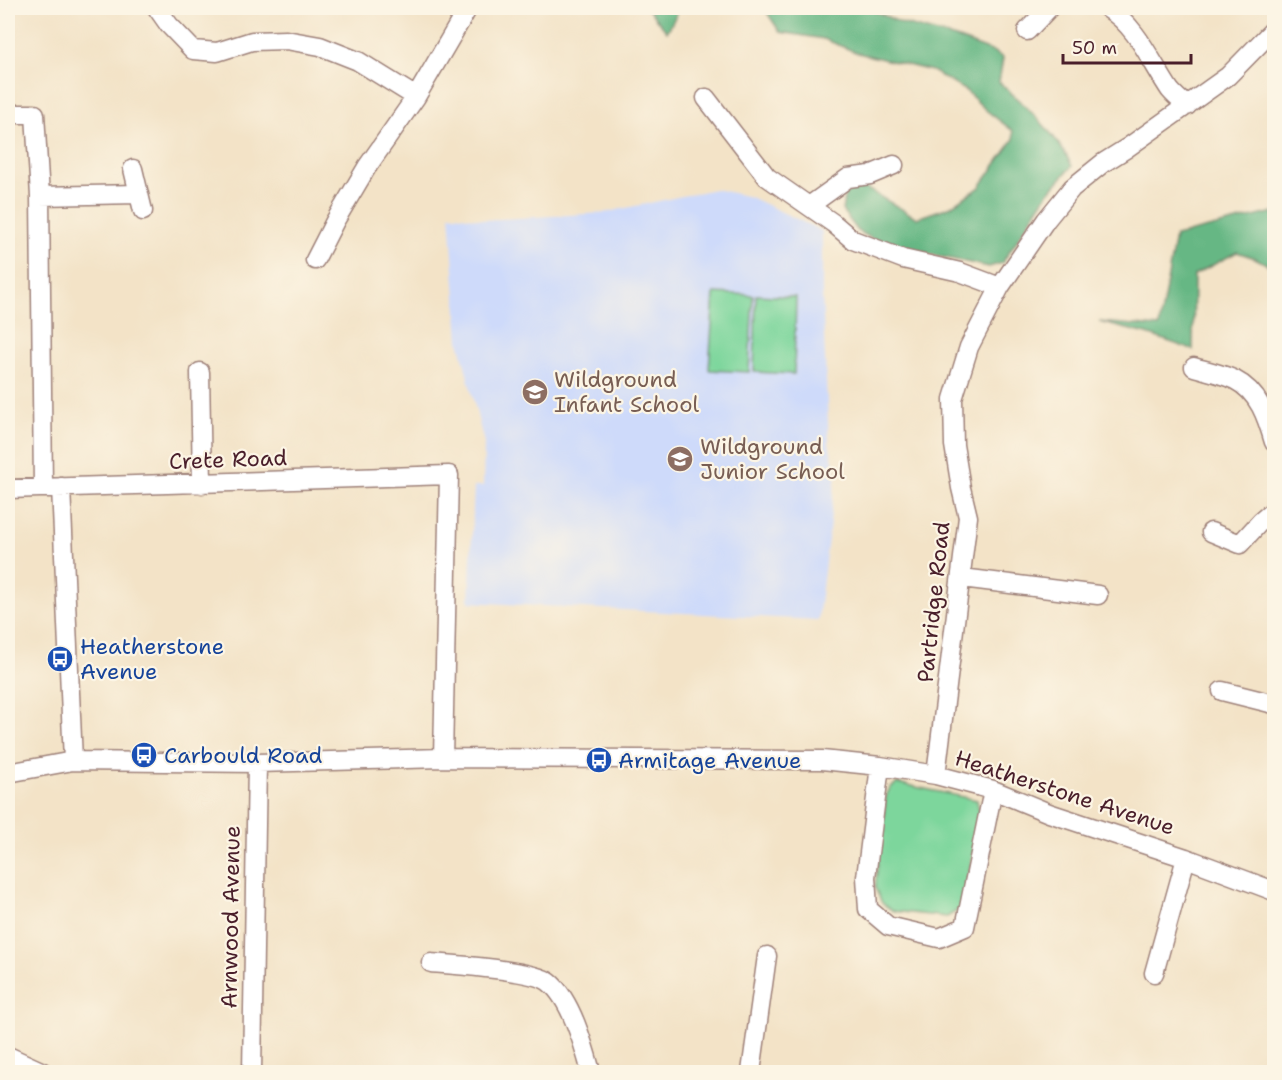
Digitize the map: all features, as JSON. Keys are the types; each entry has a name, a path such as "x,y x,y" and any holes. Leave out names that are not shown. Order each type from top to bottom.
{"street":[{"path":"157,8 169,25 193,50 217,52 252,41 286,40 320,46 358,61 416,97"},
{"path":"315,260 367,167 416,97 468,8"},
{"path":"1027,31 1049,8"},
{"path":"1118,10 1172,92 1187,106"},
{"name":"Partridge Road","path":"936,775 968,517 954,445 953,399 969,347 1000,287 1046,220 1072,188 1228,76 1275,29"},
{"path":"706,98 767,177 853,240 903,260 960,272 1000,287"},
{"path":"8,114 35,114 52,488 73,761"},
{"path":"809,206 848,178 870,175 894,165"},
{"path":"40,196 141,203 133,169"},
{"path":"1194,367 1235,380 1270,409 1275,442"},
{"path":"200,372 202,484"},
{"name":"Crete Road","path":"8,489 449,475 443,759"},
{"path":"1211,532 1240,544 1261,521 1275,510"},
{"path":"962,578 1098,594"},
{"path":"1222,691 1275,704"},
{"name":"Heatherstone Avenue","path":"8,773 73,761 257,763 443,759 792,759 880,766 936,775 993,790 1049,813 1186,858 1275,891"},
{"name":"Arnwood Avenue","path":"252,1072 257,763"},
{"path":"880,766 866,877 868,909 888,926 939,938 965,927 993,790"},
{"path":"1154,973 1186,858"},
{"path":"751,1072 767,956"},
{"path":"431,963 529,974 548,980 559,992 582,1038 591,1072"},
{"path":"8,1056 44,1072"}],"shaded area":[{"name":"Wildground Junior School","path":"715,189 750,197 822,231 822,293 829,443 836,474 818,620 469,602 474,486 483,486 484,443 459,341 450,214 485,220 603,213"}],"green space":[{"path":"647,8 680,8 667,32"},
{"path":"764,8 868,8 901,23 956,38 994,52 1003,58 999,82 1049,131 1072,166 1048,193 1002,263 989,267 882,244 858,231 842,210 845,193 862,186 917,218 949,207 979,188 1014,139 1013,131 966,91 932,71 858,53 824,39 780,32"},
{"path":"1274,212 1274,268 1237,252 1194,275 1193,350 1147,334 1099,322 1159,327 1175,236"},
{"path":"714,293 753,295 749,372 709,370"},
{"path":"756,295 796,297 794,374 754,372"},
{"path":"897,783 977,800 980,817 962,908 947,917 893,911 882,903 875,888 886,796 890,788"}],"place":[{"name":"Wildground Infant School","path":"535,392"},
{"name":"Wildground Junior School","path":"680,459"},
{"name":"Heatherstone Avenue","path":"60,659"},
{"name":"Carbould Road","path":"144,755"},
{"name":"Armitage Avenue","path":"599,760"}]}
